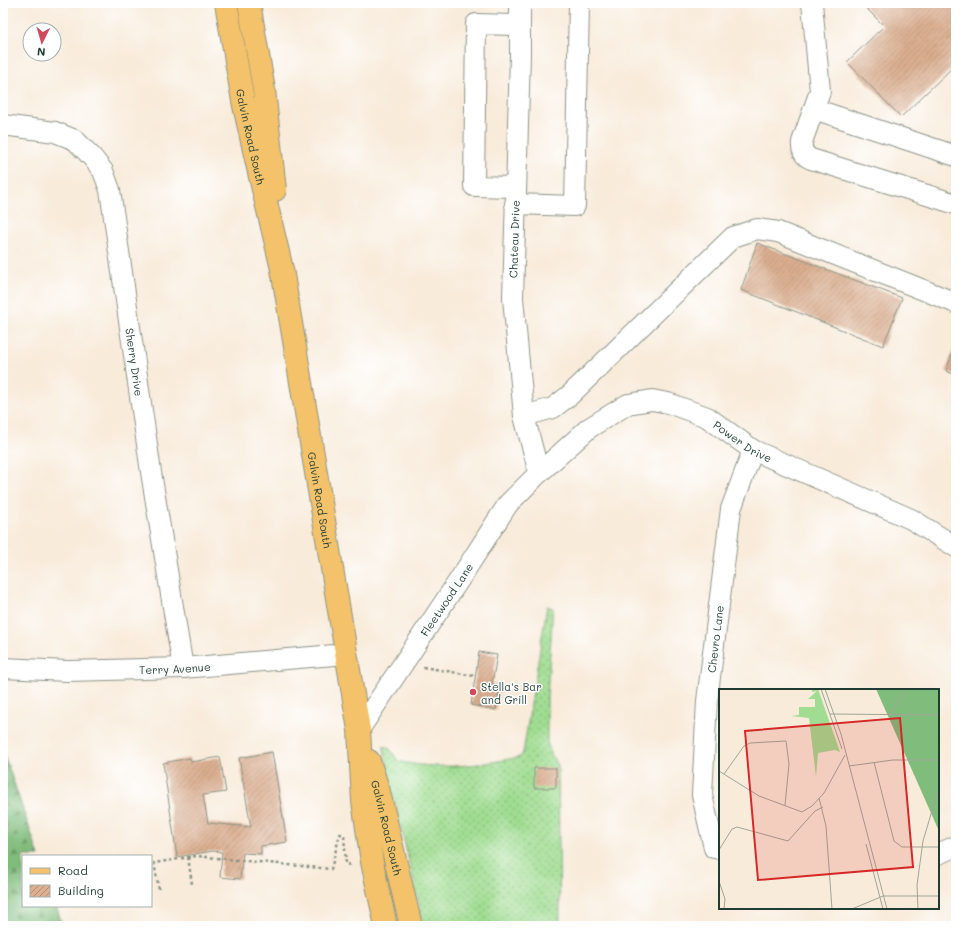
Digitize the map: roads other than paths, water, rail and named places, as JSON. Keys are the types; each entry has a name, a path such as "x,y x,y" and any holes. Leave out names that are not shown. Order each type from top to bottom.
{"main road":[{"name":"Galvin Road South","path":"226,3 243,101 282,269 359,730 364,809 372,862 386,926"},
{"name":"Galvin Road South","path":"249,3 264,90 282,269"},
{"name":"Galvin Road South","path":"359,730 379,792 411,926"}],"street":[{"name":"Chateau Drive","path":"520,3 513,298 524,416 539,473"},
{"path":"520,25 476,24 474,186 515,196 575,206 579,3"},
{"path":"812,3 820,86 801,147 803,152 807,157 956,204"},
{"path":"814,109 956,156"},
{"name":"Sherry Drive","path":"3,125 55,132 75,140 92,156 103,171 110,190 151,472 183,668"},
{"path":"524,416 553,408 570,395 733,237 757,229 778,232 956,303"},
{"name":"Power Drive","path":"539,473 589,428 628,404 652,400 668,402 707,417 753,450 911,519 956,547"},
{"name":"Chevro Lane","path":"719,850 714,848 702,795 707,701 731,509 753,450"},
{"name":"Fleetwood Lane","path":"359,730 508,504 539,473"},
{"name":"Terry Avenue","path":"3,668 66,671 183,668 346,654"},
{"path":"939,854 956,846"}],"place":[{"name":"Stella's Bar and Grill","path":"473,692"}]}
